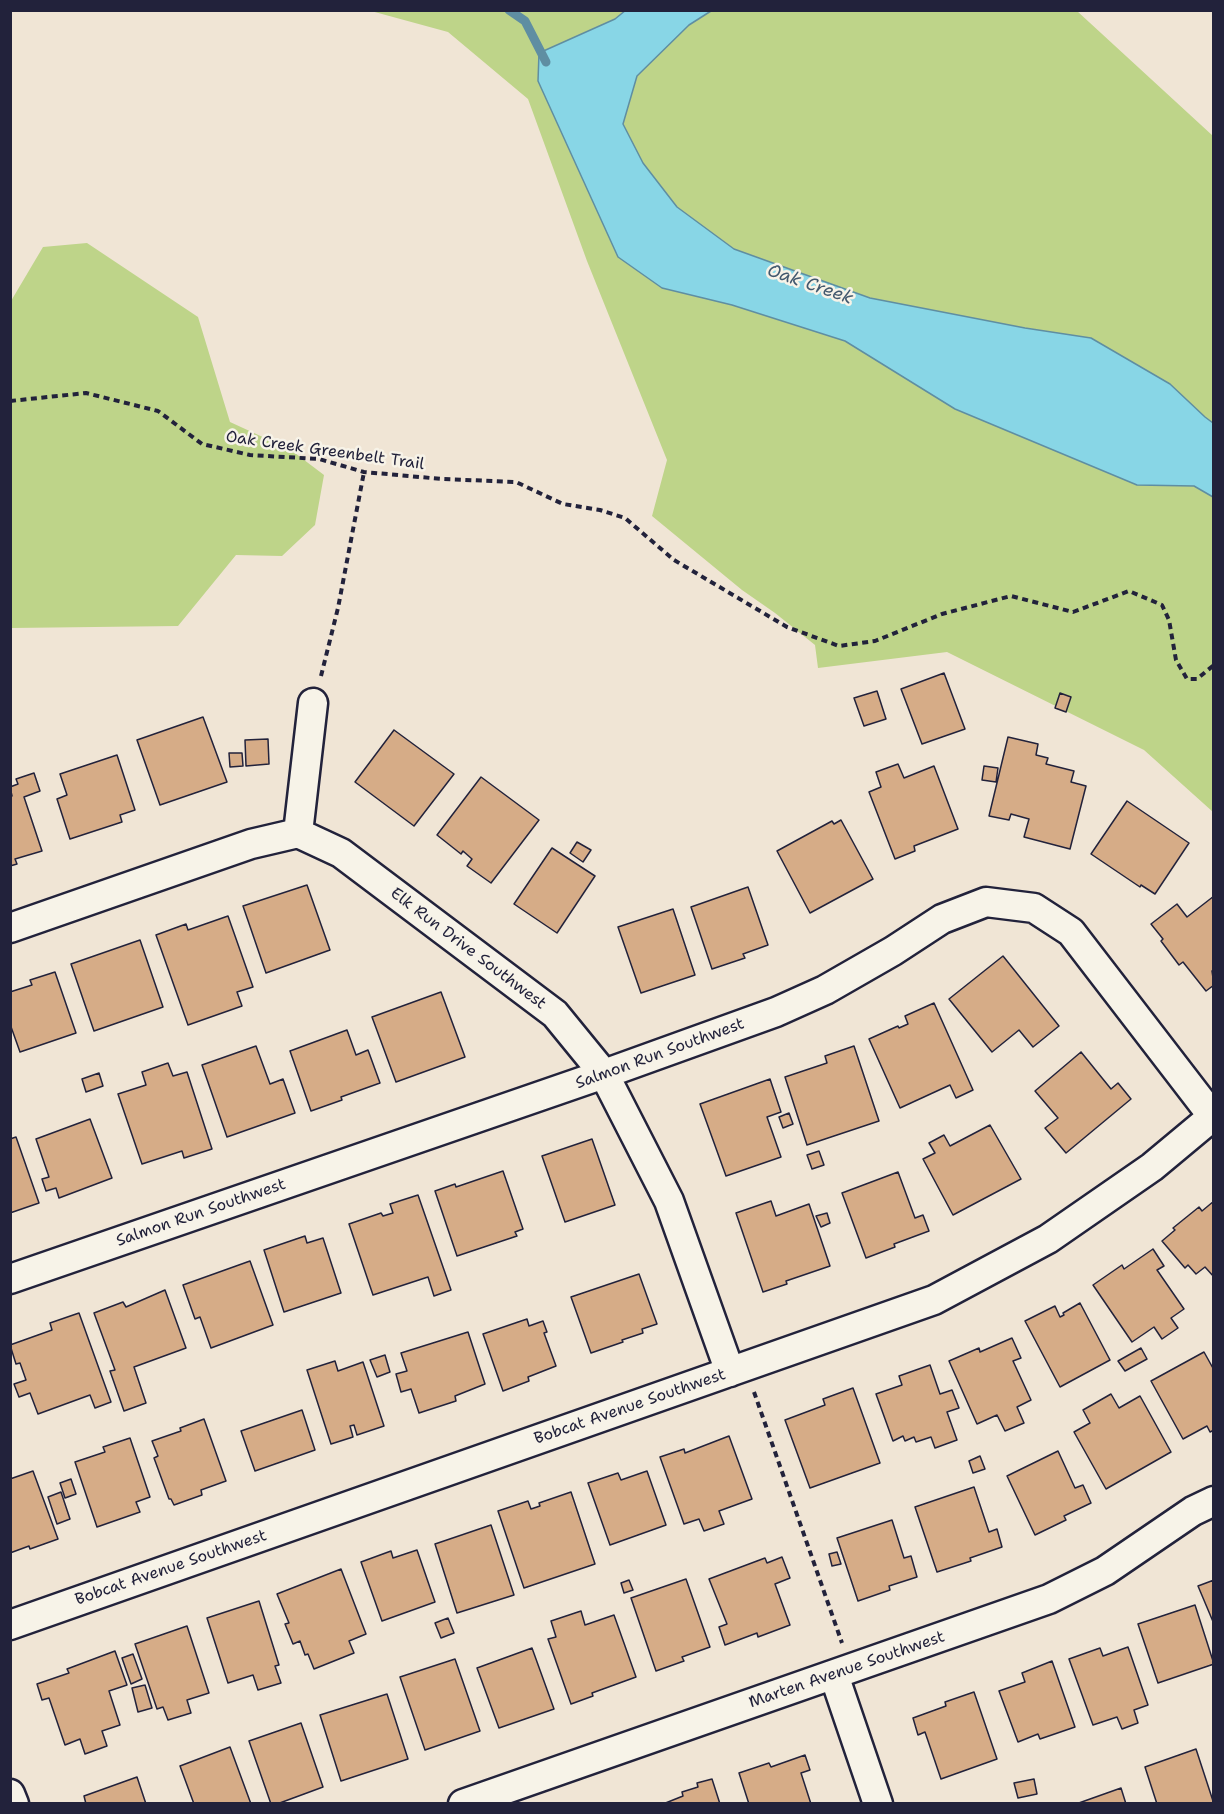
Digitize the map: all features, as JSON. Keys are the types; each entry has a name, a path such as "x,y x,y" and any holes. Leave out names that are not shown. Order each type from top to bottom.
{"street":[{"path":"10,928 251,844 298,833 314,703"},
{"name":"Elk Run Drive Southwest","path":"298,833 341,853 555,1014 604,1074 669,1201 737,1369"},
{"name":"Salmon Run Southwest","path":"10,1279 604,1074 796,1003 825,990 893,951 942,919 986,902 1034,908 1071,932 1213,1118"},
{"name":"Bobcat Avenue Southwest","path":"10,1625 934,1300 1048,1239 1152,1167 1213,1118"},
{"name":"Marten Avenue Southwest","path":"464,1803 1049,1599 1105,1571 1193,1511 1214,1501"},
{"path":"842,1672 878,1803"},
{"path":"10,1794 14,1803"}],"path":[{"name":"Oak Creek Greenbelt Trail","path":"10,401 86,393 158,411 202,444 250,455 319,459 364,472 442,479 516,482 563,504 600,510 626,518 684,566 787,627 839,645 876,641 942,614 1011,596 1073,612 1129,591 1162,605 1168,620 1176,660 1181,672 1187,678 1197,679 1214,665"},
{"path":"314,703 338,608 364,472"},
{"path":"737,1369 842,1672"}],"green space":[{"path":"371,11 1077,11 1213,136 1213,812 1144,750 947,652 818,668 815,645 742,590 652,516 667,460 587,261 528,99 448,32"},
{"path":"87,243 198,317 230,422 291,450 324,475 315,525 282,556 236,555 178,626 11,628 11,301 43,247"}],"water":[{"path":"626,10 711,11 689,25 637,76 623,124 643,163 677,207 734,249 870,298 1025,328 1091,338 1170,384 1213,423 1213,497 1194,486 1137,485 955,409 845,341 732,305 662,288 618,257 538,81 539,53 615,19"}],"building":[{"path":"944,673 965,729 922,744 901,689"},
{"path":"877,691 886,719 864,726 854,698"},
{"path":"1060,693 1071,697 1066,712 1055,708"},
{"path":"203,717 227,782 160,805 137,740"},
{"path":"394,730 454,774 414,826 355,782"},
{"path":"1008,737 1038,744 1036,755 1048,758 1046,764 1074,771 1071,782 1086,786 1070,849 1024,837 1029,819 1011,814 1009,820 989,816"},
{"path":"268,739 269,764 246,766 245,740"},
{"path":"229,753 242,753 243,766 230,767"},
{"path":"117,755 135,810 120,815 122,822 70,839 57,799 67,795 60,774"},
{"path":"898,764 904,778 934,766 958,829 914,846 915,851 895,859 869,792 881,787 876,772"},
{"path":"984,766 998,768 996,782 982,780"},
{"path":"34,773 40,791 24,797 42,851 15,859 17,864 10,866 10,796 12,796 10,787 18,784 16,779"},
{"path":"481,777 539,820 491,883 467,866 472,859 463,851 461,854 437,835"},
{"path":"1127,801 1189,843 1155,894 1141,885 1140,887 1091,854"},
{"path":"841,820 873,879 810,913 777,851 832,821 834,824"},
{"path":"577,842 591,850 583,862 570,853"},
{"path":"552,848 595,876 557,933 514,904"},
{"path":"307,885 330,950 266,973 243,906"},
{"path":"748,887 768,945 743,954 745,958 712,969 691,907"},
{"path":"1214,896 1214,969 1212,971 1214,985 1206,991 1183,962 1179,965 1151,924 1177,904 1187,917"},
{"path":"673,909 695,975 641,993 618,927"},
{"path":"228,916 253,987 237,992 242,1006 188,1025 156,935 186,924 188,930"},
{"path":"140,940 163,1007 94,1031 71,964"},
{"path":"1003,956 1059,1026 1033,1047 1019,1030 992,1052 949,999"},
{"path":"55,972 76,1033 20,1052 10,1024 10,992 32,985 30,980"},
{"path":"441,992 465,1057 396,1082 372,1017"},
{"path":"934,1003 973,1090 956,1098 950,1085 900,1108 869,1039 908,1024 905,1016"},
{"path":"347,1030 356,1055 368,1050 380,1083 311,1111 290,1051"},
{"path":"256,1046 270,1084 283,1079 295,1113 227,1137 202,1065"},
{"path":"854,1046 879,1121 807,1145 785,1077 827,1063 825,1056"},
{"path":"1081,1052 1111,1089 1118,1083 1131,1099 1066,1153 1045,1128 1058,1118 1035,1091"},
{"path":"168,1063 173,1076 187,1072 212,1149 184,1158 182,1151 142,1164 118,1094 146,1085 142,1072"},
{"path":"99,1073 103,1086 86,1092 82,1079"},
{"path":"770,1079 781,1112 767,1117 781,1157 726,1176 700,1104"},
{"path":"789,1113 793,1124 783,1128 779,1117"},
{"path":"90,1119 112,1178 59,1198 56,1188 46,1191 42,1179 49,1177 36,1139"},
{"path":"990,1125 1021,1179 953,1215 923,1159 935,1153 929,1143 944,1135 950,1146"},
{"path":"16,1137 39,1203 10,1213 10,1139"},
{"path":"592,1139 615,1205 565,1222 542,1156"},
{"path":"819,1151 824,1165 812,1169 807,1155"},
{"path":"503,1171 523,1229 515,1232 517,1236 457,1256 435,1191 455,1184 456,1187"},
{"path":"898,1172 915,1218 923,1215 929,1231 894,1244 895,1247 866,1258 842,1193"},
{"path":"418,1195 451,1290 434,1296 428,1277 373,1295 349,1224 381,1213 383,1216 393,1213 390,1204"},
{"path":"771,1201 776,1216 809,1204 830,1266 786,1281 787,1284 763,1292 736,1213"},
{"path":"1214,1201 1214,1277 1205,1267 1196,1274 1188,1265 1185,1268 1162,1241 1175,1230 1173,1228 1199,1207 1202,1211"},
{"path":"827,1213 830,1223 821,1227 816,1216"},
{"path":"305,1236 307,1243 323,1238 341,1293 284,1312 264,1250"},
{"path":"1153,1249 1164,1266 1157,1270 1184,1309 1171,1318 1178,1328 1162,1339 1154,1327 1132,1342 1093,1285 1122,1265 1124,1269"},
{"path":"250,1261 273,1325 211,1348 200,1317 195,1319 183,1285"},
{"path":"639,1274 657,1324 642,1329 643,1333 622,1340 623,1342 591,1353 571,1297"},
{"path":"165,1290 186,1348 134,1367 146,1403 124,1411 110,1371 115,1370 94,1313 123,1302 126,1307"},
{"path":"1080,1303 1110,1360 1060,1387 1025,1321 1055,1306 1060,1317"},
{"path":"79,1313 111,1402 95,1408 90,1395 38,1414 30,1393 19,1397 14,1384 26,1380 20,1363 16,1364 10,1345 52,1330 50,1323"},
{"path":"527,1319 529,1326 543,1321 547,1332 544,1333 556,1366 528,1377 529,1381 503,1391 483,1334"},
{"path":"468,1332 485,1384 455,1396 456,1401 419,1413 411,1389 401,1392 396,1374 407,1371 401,1353"},
{"path":"1012,1338 1021,1358 1013,1361 1031,1400 1017,1407 1024,1423 1005,1431 997,1415 977,1424 949,1361 979,1348 980,1352"},
{"path":"1141,1348 1147,1359 1125,1371 1118,1361"},
{"path":"1204,1352 1214,1370 1214,1430 1210,1432 1207,1426 1183,1439 1151,1381"},
{"path":"385,1355 390,1372 377,1377 370,1360"},
{"path":"335,1361 338,1371 363,1362 384,1426 357,1435 354,1425 350,1426 353,1437 331,1444 307,1370"},
{"path":"930,1365 940,1394 952,1390 959,1408 947,1412 957,1440 935,1448 931,1437 916,1442 914,1437 905,1441 903,1436 893,1441 876,1394 902,1385 899,1376"},
{"path":"853,1388 880,1463 810,1488 785,1420 825,1405 823,1399"},
{"path":"1111,1394 1119,1408 1140,1396 1171,1452 1106,1489 1074,1432 1090,1423 1083,1410"},
{"path":"302,1410 315,1450 255,1471 241,1431"},
{"path":"204,1419 226,1481 201,1490 202,1495 174,1505 169,1499 154,1458 158,1456 152,1441 181,1431 180,1428"},
{"path":"729,1436 752,1499 719,1511 724,1524 704,1531 699,1519 684,1524 660,1457 684,1449 685,1453"},
{"path":"130,1438 150,1497 136,1502 140,1512 97,1527 75,1462 105,1452 103,1447"},
{"path":"1058,1451 1075,1488 1083,1485 1091,1503 1064,1516 1066,1520 1035,1535 1007,1476"},
{"path":"980,1456 985,1469 973,1473 969,1461"},
{"path":"33,1471 58,1539 10,1553 10,1479"},
{"path":"647,1471 666,1525 610,1545 588,1483 618,1473 621,1480"},
{"path":"71,1479 76,1494 65,1498 60,1483"},
{"path":"974,1487 989,1532 997,1529 1002,1547 970,1558 971,1561 937,1572 915,1507"},
{"path":"61,1492 70,1519 57,1524 48,1497"},
{"path":"571,1492 595,1564 524,1588 498,1511 528,1501 531,1509 540,1506 539,1503"},
{"path":"892,1520 904,1558 911,1556 917,1577 889,1586 890,1590 858,1601 837,1538"},
{"path":"491,1525 514,1595 457,1613 435,1544"},
{"path":"417,1550 435,1602 382,1621 361,1562 391,1551 393,1558"},
{"path":"837,1552 841,1564 832,1566 829,1554"},
{"path":"782,1557 790,1578 775,1584 790,1625 758,1637 757,1633 725,1645 719,1627 727,1624 709,1579 765,1558 767,1563"},
{"path":"341,1569 366,1634 349,1641 354,1653 314,1669 300,1641 293,1644 285,1624 289,1623 277,1594"},
{"path":"686,1579 710,1647 682,1657 684,1661 656,1671 631,1598"},
{"path":"629,1580 633,1590 624,1593 621,1583"},
{"path":"1214,1580 1214,1624 1198,1586"},
{"path":"259,1601 279,1665 275,1666 281,1683 258,1690 253,1675 228,1683 207,1618"},
{"path":"1195,1605 1214,1664 1158,1683 1138,1624"},
{"path":"581,1611 585,1625 614,1615 636,1677 592,1693 593,1696 571,1704 548,1639 556,1637 551,1621"},
{"path":"448,1618 454,1633 441,1638 435,1623"},
{"path":"187,1626 209,1693 187,1700 191,1713 168,1720 163,1707 157,1709 135,1644"},
{"path":"1128,1647 1148,1705 1134,1710 1138,1723 1122,1729 1117,1717 1093,1725 1069,1659 1100,1648 1103,1656"},
{"path":"532,1648 554,1709 499,1728 477,1668"},
{"path":"115,1651 127,1685 109,1691 120,1725 102,1731 107,1746 85,1754 80,1739 65,1745 49,1698 42,1700 37,1684 69,1673 67,1669"},
{"path":"133,1654 142,1679 131,1684 122,1658"},
{"path":"455,1659 480,1731 425,1750 400,1677"},
{"path":"1052,1661 1075,1727 1040,1739 1038,1734 1018,1742 999,1691 1025,1682 1022,1673"},
{"path":"145,1685 152,1708 138,1712 132,1688"},
{"path":"974,1692 997,1759 941,1779 925,1732 918,1735 913,1718 946,1706 945,1702"},
{"path":"387,1694 408,1759 341,1781 320,1715"},
{"path":"301,1723 323,1787 277,1804 271,1804 249,1741"},
{"path":"230,1747 251,1804 194,1804 180,1766"},
{"path":"1196,1749 1214,1804 1157,1804 1145,1767"},
{"path":"805,1755 810,1770 801,1773 811,1804 749,1804 739,1773 769,1763 771,1767"},
{"path":"137,1777 146,1804 86,1804 84,1796"},
{"path":"712,1779 720,1804 663,1804 683,1796 682,1792 698,1787 697,1783"},
{"path":"1034,1779 1037,1794 1018,1798 1014,1783"},
{"path":"1121,1788 1126,1804 1076,1804"}],"waterway":[{"name":"Oak Creek","path":"509,10 525,21 546,62"}]}
